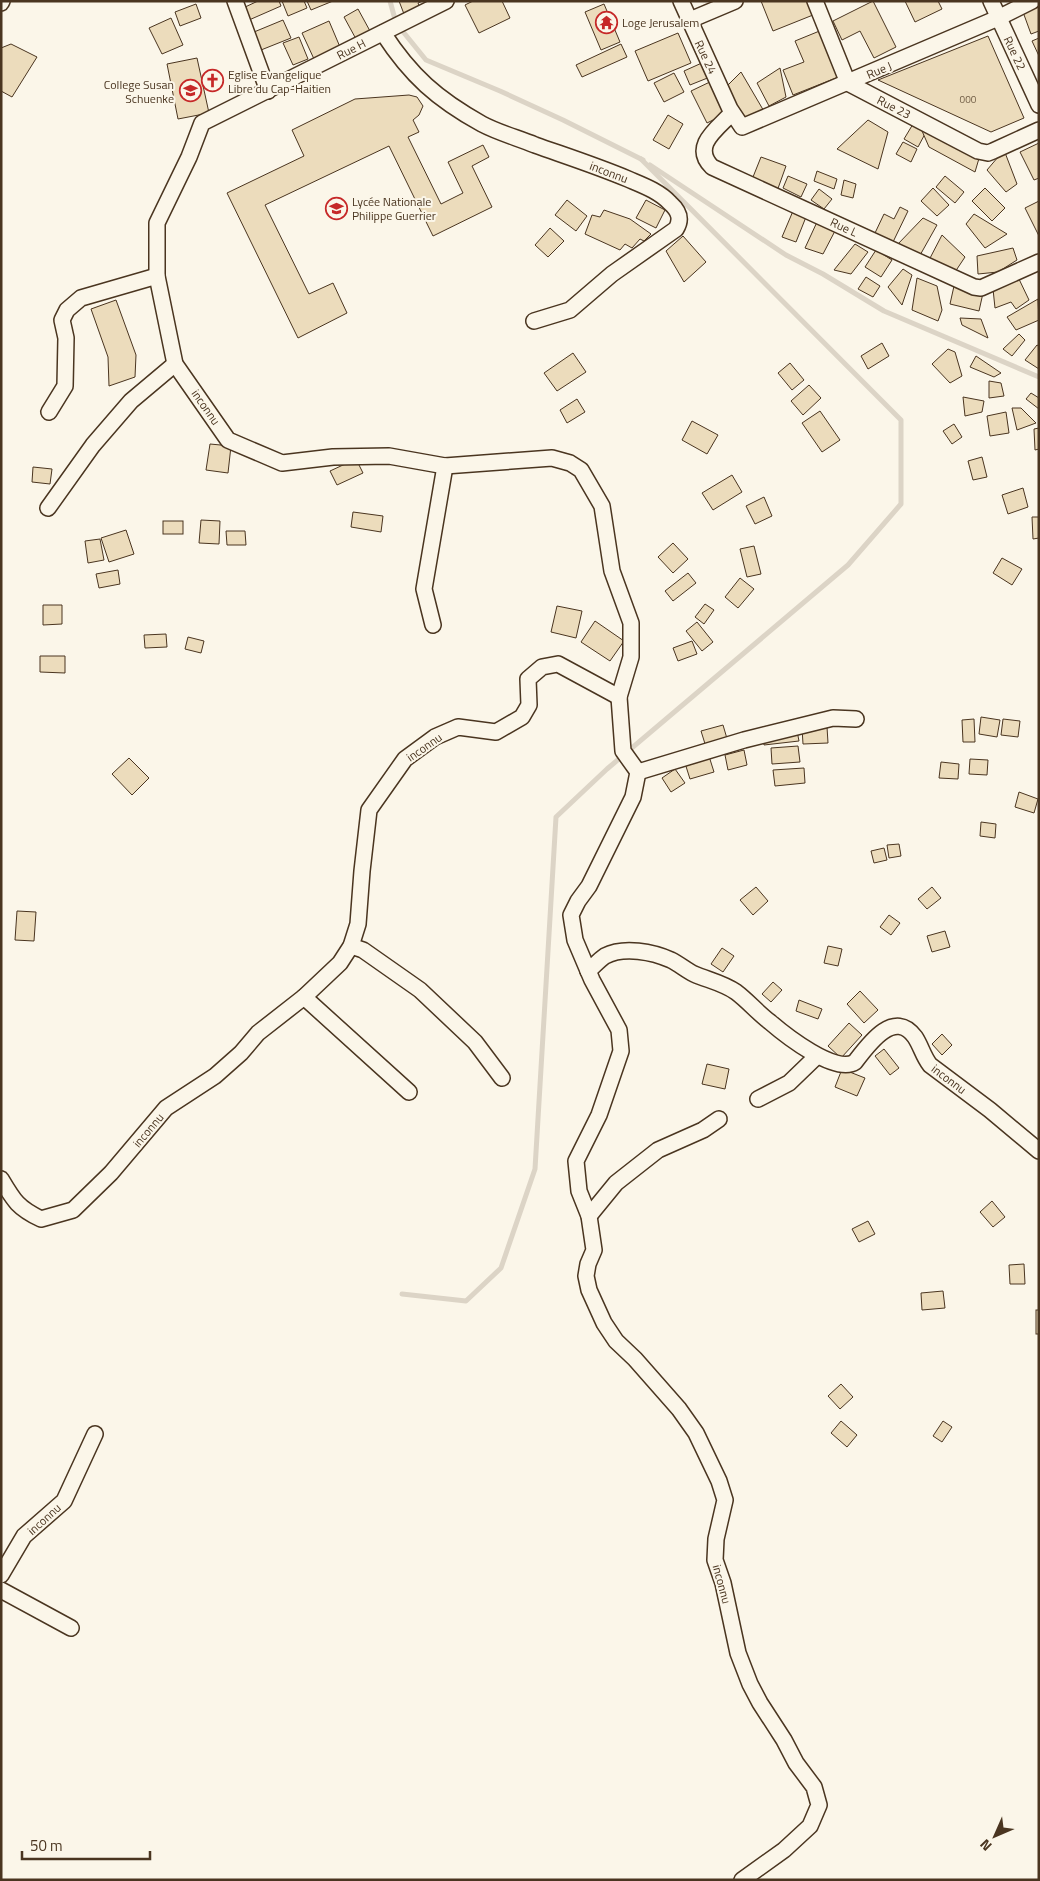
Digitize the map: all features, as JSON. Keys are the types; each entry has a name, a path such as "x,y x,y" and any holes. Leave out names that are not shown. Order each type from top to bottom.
{"street":[{"path":"235,1 268,90"},
{"name":"Rue H","path":"202,123 446,1"},
{"name":"Rue 24","path":"681,1 732,113"},
{"path":"690,20 735,1"},
{"path":"815,1 848,83"},
{"name":"Rue 22","path":"991,1 1039,105"},
{"name":"Rue J","path":"732,113 739,125 745,127 998,18 1032,1"},
{"name":"inconnu","path":"383,33 401,60 429,89 461,112 484,125 611,172 650,189 669,201 677,210 680,216 676,229 612,274 570,310 534,321"},
{"name":"Rue 23","path":"848,83 978,151 988,153 1039,130"},
{"name":"Rue L","path":"732,113 704,144 703,150 708,163 712,167 974,287 981,288 1039,262"},
{"name":"inconnu","path":"202,123 190,157 157,223 157,276 175,364 228,440 282,464 333,457 389,456 445,466 552,458 570,463 581,470 602,506 612,571 630,623 631,657 618,698 623,751 637,770 633,797 589,886 578,901 572,915 575,940 588,972 619,1030 620,1051 599,1115 576,1161 579,1191 589,1216 594,1250 587,1270 589,1290 604,1322 616,1341 635,1359 679,1409 696,1433 719,1480 725,1500 716,1538 715,1560 723,1583 738,1653 750,1684 760,1703 784,1740 796,1763 814,1787 819,1805 810,1826 784,1850 742,1880"},
{"path":"49,412 65,386 66,338 62,320 67,310 81,298 157,276"},
{"path":"48,508 93,445 131,401 175,364"},
{"path":"434,625 424,589 445,466"},
{"name":"inconnu","path":"1,1179 8,1202 41,1219 73,1210 111,1173 166,1108 215,1076 258,1033 304,997 340,963 351,946 358,924 369,810 406,759 435,737 458,727 496,732 522,717 529,705 528,679 542,667 558,664 618,698"},
{"path":"637,770 744,740 833,718 856,719"},
{"path":"351,946 363,950 420,990 475,1042 502,1078"},
{"name":"inconnu","path":"588,972 604,957 621,950 637,951 670,960 694,974 719,982 736,992 770,1022 817,1056 840,1065 851,1065 878,1035 887,1028 896,1025 914,1035 920,1045 924,1058 930,1065 997,1115 1039,1151"},
{"path":"304,997 409,1092"},
{"path":"758,1099 789,1083 817,1056"},
{"path":"589,1216 616,1183 658,1150 703,1130 719,1119"},
{"name":"inconnu","path":"1,1575 24,1536 64,1501 95,1434"},
{"path":"1,1590 71,1628"}],"building":[{"path":"258,1 279,1 281,6 249,20 243,8"},
{"path":"282,1 304,1 307,8 288,16"},
{"path":"307,1 333,1 311,10"},
{"path":"399,1 423,1 418,3 420,8 404,14"},
{"path":"473,1 502,1 510,18 479,33 465,5"},
{"path":"761,1 807,1 813,15 773,31"},
{"path":"873,1 896,47 874,58 860,31 842,40 833,21"},
{"path":"905,1 938,1 942,9 915,22"},
{"path":"196,4 201,18 180,26 175,12"},
{"path":"604,4 620,42 601,50 585,12"},
{"path":"1039,6 1039,31 1031,34 1023,12"},
{"path":"358,9 370,31 356,39 344,17"},
{"path":"171,18 183,45 162,54 149,28"},
{"path":"283,20 291,38 261,50 254,32"},
{"path":"329,21 340,47 314,59 302,33"},
{"path":"822,30 841,76 793,95 783,70 804,62 795,41"},
{"path":"678,33 691,63 648,81 635,51"},
{"path":"988,36 1024,118 991,132 878,80"},
{"path":"299,37 308,59 293,65 283,43"},
{"path":"1039,38 1039,56 1032,41"},
{"path":"11,44 37,57 12,97 1,91 1,48"},
{"path":"621,44 627,57 582,77 576,65"},
{"path":"197,58 209,113 178,119 167,64"},
{"path":"704,62 710,77 690,85 684,71"},
{"path":"780,68 786,97 769,106 757,83"},
{"path":"741,72 765,113 742,124 726,87"},
{"path":"674,73 684,92 664,102 654,83"},
{"path":"714,80 729,112 707,123 691,91"},
{"path":"409,95 417,97 423,106 419,115 413,120 419,132 408,137 441,204 463,193 448,162 483,145 489,157 472,166 492,207 433,236 389,146 265,205 309,294 333,283 347,313 298,338 227,193 304,156 292,130 355,99"},
{"path":"668,115 683,124 669,149 653,140"},
{"path":"868,120 888,132 878,169 837,149"},
{"path":"913,124 926,132 918,147 904,139"},
{"path":"919,124 980,155 975,172 929,147"},
{"path":"903,142 917,149 911,162 896,154"},
{"path":"1039,143 1039,178 1034,180 1020,152"},
{"path":"1004,150 1017,184 1006,192 987,170"},
{"path":"761,157 786,166 776,194 751,182"},
{"path":"817,171 837,179 834,189 814,181"},
{"path":"788,176 807,184 801,197 783,188"},
{"path":"945,176 964,192 955,203 936,187"},
{"path":"844,180 856,184 853,198 841,195"},
{"path":"933,188 949,205 937,216 921,201"},
{"path":"985,188 1005,208 992,221 972,201"},
{"path":"819,189 832,199 824,209 811,200"},
{"path":"567,200 587,216 576,231 555,215"},
{"path":"646,200 665,210 656,228 636,218"},
{"path":"1039,201 1039,236 1025,208"},
{"path":"900,207 908,211 893,242 875,233 884,214 894,219"},
{"path":"604,210 630,219 651,234 644,241 640,239 632,248 625,244 620,250 585,234 592,215 600,217"},
{"path":"793,211 806,217 796,242 782,237"},
{"path":"974,214 1007,234 985,248 966,224"},
{"path":"923,218 937,225 919,257 897,245"},
{"path":"817,222 836,229 823,254 805,248"},
{"path":"550,228 564,241 548,257 535,245"},
{"path":"942,235 965,257 955,272 928,262"},
{"path":"683,236 706,262 684,282 666,251"},
{"path":"855,244 868,252 851,274 834,270"},
{"path":"1013,248 1017,260 998,272 978,274 977,256"},
{"path":"876,250 892,260 881,277 865,267"},
{"path":"903,269 912,275 902,305 888,287"},
{"path":"866,277 880,286 873,297 858,289"},
{"path":"1018,277 1029,300 1016,309 1011,302 995,308 993,289"},
{"path":"917,278 937,286 942,310 938,321 912,310"},
{"path":"954,286 983,293 979,311 950,304"},
{"path":"1038,299 1039,320 1016,330 1007,317"},
{"path":"116,300 136,355 135,377 109,386 108,357 91,309"},
{"path":"960,318 981,319 988,338 962,325"},
{"path":"1019,334 1025,340 1012,356 1003,349"},
{"path":"882,343 889,356 868,369 861,356"},
{"path":"1037,345 1039,346 1039,369 1025,360"},
{"path":"948,349 955,352 962,376 950,383 932,364"},
{"path":"573,353 586,372 557,391 544,373"},
{"path":"976,356 1001,373 994,377 970,367"},
{"path":"790,363 804,380 792,390 778,373"},
{"path":"989,381 1001,383 1004,396 989,398"},
{"path":"809,385 821,398 803,415 791,401"},
{"path":"1031,393 1039,398 1039,409 1026,399"},
{"path":"963,397 984,401 982,412 965,416"},
{"path":"577,399 585,412 567,423 560,410"},
{"path":"1012,408 1021,408 1036,423 1017,430"},
{"path":"820,411 840,440 822,452 802,423"},
{"path":"1006,412 1009,433 990,436 987,416"},
{"path":"692,421 718,435 707,454 682,440"},
{"path":"954,424 962,437 952,444 943,431"},
{"path":"1039,428 1039,449 1035,450 1034,429"},
{"path":"210,444 231,446 228,473 206,470"},
{"path":"982,457 987,477 973,480 968,461"},
{"path":"356,459 363,473 337,485 330,471"},
{"path":"33,467 52,469 50,484 32,482"},
{"path":"732,475 742,492 713,510 702,493"},
{"path":"1023,488 1028,507 1008,514 1002,495"},
{"path":"764,497 772,516 755,524 746,506"},
{"path":"353,512 383,516 381,532 351,527"},
{"path":"1032,517 1039,517 1039,538 1033,539"},
{"path":"201,520 220,521 219,544 199,543"},
{"path":"163,521 183,521 183,534 163,534"},
{"path":"126,530 134,554 109,562 101,538"},
{"path":"226,531 245,531 246,545 227,545"},
{"path":"100,539 104,560 88,563 85,541"},
{"path":"673,543 688,559 673,573 658,557"},
{"path":"754,546 761,574 747,577 740,549"},
{"path":"1002,558 1022,569 1012,585 993,573"},
{"path":"118,570 120,584 99,588 96,574"},
{"path":"688,573 696,583 673,601 665,591"},
{"path":"740,578 754,589 738,608 725,597"},
{"path":"705,604 714,610 704,624 695,617"},
{"path":"43,605 62,605 62,624 43,625"},
{"path":"557,606 582,611 576,638 551,632"},
{"path":"595,621 624,641 610,661 581,642"},
{"path":"697,622 713,642 702,651 686,631"},
{"path":"166,634 167,647 145,648 144,635"},
{"path":"188,637 204,641 201,653 185,649"},
{"path":"692,641 697,654 678,661 673,648"},
{"path":"40,656 65,656 65,673 40,672"},
{"path":"981,717 1000,720 997,737 979,734"},
{"path":"974,719 975,742 963,742 962,720"},
{"path":"1003,719 1020,721 1018,737 1001,735"},
{"path":"723,725 728,742 706,747 701,731"},
{"path":"827,727 828,743 803,744 802,728"},
{"path":"797,731 799,741 764,745 763,736"},
{"path":"798,746 800,762 772,764 771,748"},
{"path":"744,750 747,765 728,770 725,755"},
{"path":"708,753 714,772 690,779 684,760"},
{"path":"129,758 149,778 132,795 112,774"},
{"path":"970,759 988,760 987,775 969,774"},
{"path":"941,762 959,764 958,779 939,778"},
{"path":"804,768 805,783 775,786 773,770"},
{"path":"675,769 685,783 671,792 662,778"},
{"path":"1019,792 1038,799 1034,813 1015,807"},
{"path":"981,822 996,824 995,838 980,836"},
{"path":"899,844 901,856 889,858 887,845"},
{"path":"884,848 887,860 874,863 871,851"},
{"path":"756,887 768,901 753,915 740,900"},
{"path":"932,887 941,898 927,909 918,899"},
{"path":"17,911 36,912 34,941 15,940"},
{"path":"889,915 900,923 891,935 880,927"},
{"path":"945,931 950,947 932,952 927,936"},
{"path":"828,946 842,949 838,966 824,963"},
{"path":"722,948 734,956 723,972 711,964"},
{"path":"773,982 782,990 771,1002 762,994"},
{"path":"860,991 878,1010 864,1023 847,1004"},
{"path":"799,1000 822,1009 818,1019 796,1011"},
{"path":"849,1023 862,1035 841,1058 828,1046"},
{"path":"942,1034 952,1045 942,1055 932,1044"},
{"path":"884,1049 899,1068 890,1075 875,1056"},
{"path":"707,1064 729,1069 725,1089 702,1084"},
{"path":"842,1069 865,1078 857,1096 835,1087"},
{"path":"992,1201 1005,1217 993,1227 980,1212"},
{"path":"868,1221 875,1234 859,1242 852,1229"},
{"path":"1024,1264 1025,1284 1010,1284 1009,1265"},
{"path":"943,1291 945,1308 922,1310 921,1293"},
{"path":"1036,1310 1039,1310 1039,1334 1036,1334"},
{"path":"841,1384 853,1397 840,1409 828,1396"},
{"path":"841,1421 857,1435 847,1447 831,1433"},
{"path":"943,1421 952,1427 942,1442 933,1436"}],"waterway":[{"path":"390,1 396,23 426,60 563,120 643,160"},
{"path":"402,1294 466,1301 501,1268 535,1169 556,817 607,769 848,565 901,504 901,420 641,159"},
{"path":"650,165 786,255 823,274 884,311 1039,377"}],"place":[{"name":"Loge Jerusalem","path":"606,22"},
{"name":"Eglise Evangelique Libre du Cap-Haitien","path":"212,81"},
{"name":"College Susan Schuenke","path":"190,91"},
{"name":"Lycée Nationale Philippe Guerrier","path":"336,208"}]}
